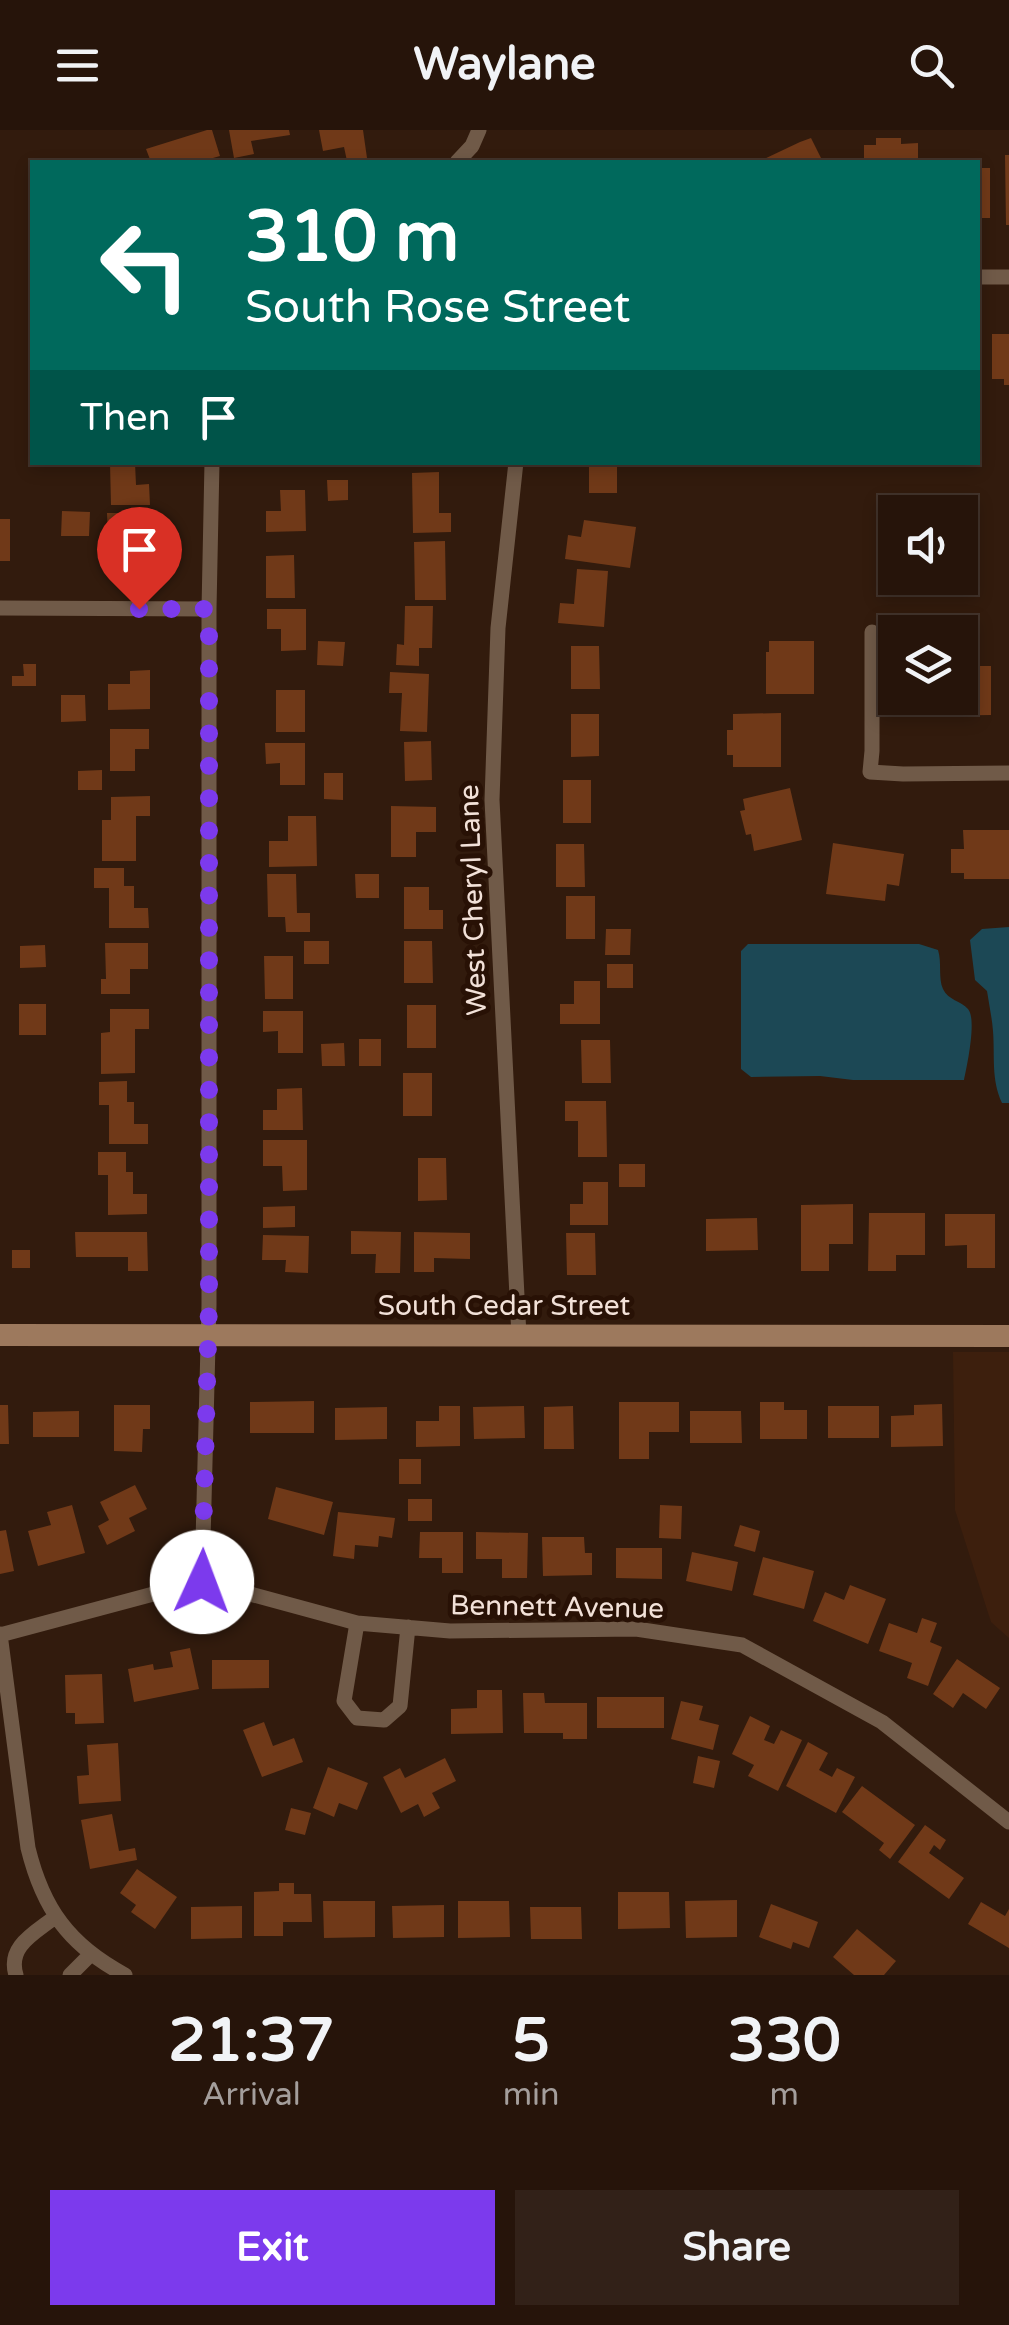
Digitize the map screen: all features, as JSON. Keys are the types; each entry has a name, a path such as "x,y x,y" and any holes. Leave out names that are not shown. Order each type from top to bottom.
{"street":[{"path":"459,160 472,146 479,130"},
{"path":"472,146 482,160"},
{"path":"980,276 1009,277"},
{"path":"202,1582 208,1337 212,465"},
{"name":"West Cheryl Lane","path":"516,465 498,628 492,800 520,1336"},
{"path":"0,608 209,609"},
{"path":"872,632 870,772 1009,773"},
{"name":"South Cedar Street","path":"0,1335 1009,1336"},
{"name":"Bennett Avenue","path":"0,1634 202,1582 357,1623 450,1631 636,1629 742,1645 882,1722 1009,1822"},
{"path":"357,1623 344,1701 357,1718 384,1720 400,1706 408,1627"},
{"path":"0,1634 28,1848 41,1892 55,1917 91,1954 124,1975"},
{"path":"16,1975 18,1946 55,1917"},
{"path":"70,1975 91,1954"}],"shaded area":[{"path":"953,1352 1009,1352 1009,1638 991,1622 955,1510"}],"water":[{"path":"1009,927 1009,1103 1002,1103 995,1077 987,991 975,980 970,940 982,929"},
{"path":"748,944 919,944 938,950 943,989 971,1014 964,1080 751,1077 741,1069 741,951"}],"building":[{"path":"212,130 220,156 206,160 150,160 146,149"},
{"path":"229,130 289,130 290,135 251,141 254,154 234,158"},
{"path":"319,130 363,130 367,158 347,160 344,147 323,151"},
{"path":"811,138 822,160 762,160"},
{"path":"876,138 901,138 901,144 918,143 918,160 864,160 864,145 876,145"},
{"path":"1005,155 1009,155 1009,225 1006,225"},
{"path":"980,168 990,168 990,218 980,218"},
{"path":"992,334 1009,334 1009,385 1004,385 1004,379 992,379"},
{"path":"110,465 135,465 136,485 149,484 150,505 111,505"},
{"path":"589,465 617,465 617,493 589,493"},
{"path":"439,472 439,513 451,513 451,532 413,533 412,473"},
{"path":"327,480 348,480 348,500 328,501"},
{"path":"280,490 305,490 306,531 266,532 266,511 281,511"},
{"path":"62,511 90,512 89,536 61,536"},
{"path":"107,513 149,513 150,552 130,552 130,538 108,539"},
{"path":"0,519 10,519 10,561 0,561"},
{"path":"584,520 636,527 630,568 565,559 568,535 581,537"},
{"path":"445,541 446,600 415,600 414,542"},
{"path":"294,555 295,598 266,598 266,556"},
{"path":"577,569 608,571 604,627 558,623 560,603 574,604"},
{"path":"405,606 433,606 432,648 419,648 419,666 396,665 397,644 404,645"},
{"path":"267,609 306,609 306,650 281,651 281,629 267,629"},
{"path":"318,641 345,642 343,666 317,665"},
{"path":"769,641 814,641 814,694 766,694"},
{"path":"571,646 599,646 600,689 571,689"},
{"path":"23,664 36,664 36,686 12,686 12,676 24,676"},
{"path":"978,666 991,666 991,715 933,716 978,715"},
{"path":"150,670 150,709 108,710 108,684 130,684 130,671"},
{"path":"390,672 429,674 427,732 400,731 402,693 389,693"},
{"path":"276,690 305,690 305,732 276,732"},
{"path":"61,695 85,695 86,721 61,722"},
{"path":"781,713 781,767 733,767 733,755 727,755 727,730 733,730 733,714"},
{"path":"571,714 599,714 599,756 571,757"},
{"path":"110,729 149,729 149,749 135,749 135,771 110,771"},
{"path":"431,741 432,780 405,781 404,742"},
{"path":"265,743 305,743 305,785 280,785 280,763 266,764"},
{"path":"102,770 102,790 78,790 78,771"},
{"path":"324,773 343,773 343,800 324,799"},
{"path":"563,780 591,780 591,823 563,823"},
{"path":"790,788 802,840 754,851 740,811 745,810 743,799"},
{"path":"150,796 150,816 136,816 136,861 102,861 102,820 111,820 111,797"},
{"path":"391,806 436,807 436,832 416,832 416,857 391,857"},
{"path":"288,816 316,816 317,866 269,867 269,841 288,841"},
{"path":"963,830 1009,830 1009,879 964,879 964,873 951,873 951,849 964,849"},
{"path":"833,843 904,854 899,886 887,884 885,901 826,894"},
{"path":"556,844 584,844 585,887 556,887"},
{"path":"94,868 124,868 124,886 134,886 134,908 148,908 149,928 109,928 109,888 94,888"},
{"path":"267,874 296,874 297,913 310,913 310,932 286,932 285,917 268,917"},
{"path":"355,874 379,874 379,898 356,898"},
{"path":"404,887 429,887 429,910 443,910 443,929 404,929"},
{"path":"566,896 595,896 595,939 566,939"},
{"path":"606,929 631,929 630,955 605,955"},
{"path":"304,941 329,941 329,964 304,964"},
{"path":"404,941 432,941 433,983 404,983"},
{"path":"105,943 148,943 148,969 130,969 130,994 101,994 101,979 106,979"},
{"path":"45,945 46,967 20,968 20,946"},
{"path":"264,956 293,956 293,999 265,999"},
{"path":"607,964 633,964 633,988 607,988"},
{"path":"574,981 600,981 600,1024 560,1024 560,1004 574,1004"},
{"path":"19,1004 46,1004 46,1035 19,1035"},
{"path":"407,1005 436,1005 436,1048 407,1048"},
{"path":"110,1009 149,1009 149,1029 135,1029 135,1073 101,1074 101,1033 110,1032"},
{"path":"263,1011 303,1011 303,1053 278,1053 278,1031 263,1032"},
{"path":"359,1039 381,1039 381,1066 359,1066"},
{"path":"581,1040 610,1040 611,1083 582,1083"},
{"path":"344,1043 345,1066 322,1066 321,1044"},
{"path":"403,1073 432,1073 432,1116 403,1116"},
{"path":"127,1081 127,1102 134,1102 134,1124 148,1124 148,1144 109,1144 109,1105 99,1105 99,1082"},
{"path":"302,1088 303,1130 263,1130 263,1110 277,1110 277,1089"},
{"path":"565,1101 606,1101 607,1157 578,1157 578,1121 565,1121"},
{"path":"263,1140 307,1140 307,1190 283,1191 282,1166 263,1166"},
{"path":"98,1152 126,1152 126,1172 133,1172 133,1194 147,1194 147,1214 108,1215 108,1175 98,1175"},
{"path":"418,1158 446,1158 447,1200 418,1201"},
{"path":"619,1164 645,1164 645,1187 619,1187"},
{"path":"583,1182 608,1182 608,1225 570,1225 570,1204 583,1204"},
{"path":"853,1204 853,1244 829,1244 829,1271 801,1271 801,1205"},
{"path":"295,1206 295,1227 263,1228 263,1207"},
{"path":"869,1213 925,1213 925,1255 896,1255 896,1271 868,1271"},
{"path":"945,1214 995,1214 995,1268 967,1268 967,1245 945,1246"},
{"path":"757,1218 758,1250 706,1251 706,1219"},
{"path":"351,1231 401,1232 400,1273 375,1273 376,1254 351,1254"},
{"path":"75,1232 147,1232 148,1271 128,1271 128,1257 76,1257"},
{"path":"414,1232 470,1233 470,1259 434,1258 434,1272 414,1272"},
{"path":"566,1233 595,1233 596,1275 567,1275"},
{"path":"263,1235 309,1236 308,1273 285,1272 286,1260 262,1260"},
{"path":"12,1250 30,1250 30,1268 12,1268"},
{"path":"314,1401 314,1433 250,1433 250,1402"},
{"path":"619,1402 679,1402 679,1432 649,1432 649,1459 619,1459"},
{"path":"760,1402 784,1402 784,1410 807,1410 807,1439 760,1439"},
{"path":"942,1404 943,1446 891,1447 891,1416 914,1415 914,1405"},
{"path":"0,1405 8,1405 9,1444 0,1444"},
{"path":"114,1405 150,1405 150,1429 143,1429 142,1452 114,1451"},
{"path":"439,1406 460,1406 460,1446 416,1447 416,1421 439,1421"},
{"path":"524,1406 525,1438 474,1439 473,1407"},
{"path":"573,1406 574,1449 544,1449 544,1407"},
{"path":"828,1406 879,1406 879,1438 828,1438"},
{"path":"387,1407 387,1439 335,1440 335,1408"},
{"path":"79,1411 79,1437 33,1437 33,1412"},
{"path":"690,1411 741,1411 742,1443 690,1443"},
{"path":"399,1459 421,1459 421,1484 399,1484"},
{"path":"135,1485 147,1509 129,1518 135,1531 107,1545 98,1526 109,1520 100,1502"},
{"path":"276,1487 333,1502 324,1535 268,1519"},
{"path":"408,1499 432,1499 432,1521 408,1521"},
{"path":"72,1505 85,1553 38,1566 28,1531 51,1525 47,1512"},
{"path":"660,1505 682,1506 681,1539 659,1538"},
{"path":"338,1512 395,1518 392,1538 379,1536 378,1547 355,1545 354,1559 333,1556"},
{"path":"740,1525 760,1531 755,1552 734,1546"},
{"path":"6,1530 14,1571 0,1574 0,1531"},
{"path":"420,1532 463,1532 463,1573 442,1573 442,1558 419,1558"},
{"path":"476,1532 528,1533 527,1578 502,1578 502,1559 476,1559"},
{"path":"542,1537 584,1537 585,1553 592,1553 592,1575 543,1576"},
{"path":"616,1548 662,1548 662,1579 616,1578"},
{"path":"692,1552 738,1562 732,1591 686,1581"},
{"path":"763,1557 814,1571 804,1609 753,1595"},
{"path":"850,1585 886,1599 868,1644 813,1621 825,1592 844,1600"},
{"path":"922,1618 937,1623 930,1642 942,1647 928,1686 907,1678 912,1663 879,1651 889,1623 917,1633"},
{"path":"190,1648 199,1689 134,1702 128,1669 153,1664 154,1670 173,1667 170,1652"},
{"path":"957,1659 1000,1688 986,1709 963,1693 953,1708 933,1694"},
{"path":"212,1660 269,1660 269,1688 212,1689"},
{"path":"102,1674 104,1723 75,1724 75,1713 66,1713 65,1675"},
{"path":"477,1690 502,1690 503,1733 451,1734 451,1709 477,1708"},
{"path":"523,1693 544,1693 545,1703 587,1703 587,1739 563,1739 563,1733 524,1733"},
{"path":"597,1697 664,1697 664,1728 597,1728"},
{"path":"681,1701 703,1706 699,1720 719,1725 713,1750 671,1739"},
{"path":"750,1716 770,1726 764,1740 774,1744 781,1730 802,1740 778,1791 748,1776 754,1765 732,1754"},
{"path":"264,1722 273,1746 294,1738 303,1762 262,1777 243,1730"},
{"path":"808,1742 828,1753 819,1770 832,1777 837,1768 855,1777 836,1813 786,1786"},
{"path":"118,1743 121,1801 79,1804 77,1776 89,1775 87,1745"},
{"path":"698,1756 720,1761 714,1788 693,1783"},
{"path":"445,1758 456,1781 432,1793 440,1808 424,1817 418,1804 401,1813 383,1777 400,1768 405,1778"},
{"path":"328,1767 368,1783 357,1810 339,1803 334,1817 313,1808"},
{"path":"862,1786 915,1825 890,1859 879,1850 884,1843 842,1812"},
{"path":"291,1808 311,1813 305,1835 285,1830"},
{"path":"112,1814 119,1851 135,1848 137,1860 90,1869 81,1820"},
{"path":"925,1825 946,1840 940,1850 934,1845 929,1853 964,1878 949,1899 898,1862"},
{"path":"137,1869 177,1897 155,1929 131,1912 136,1905 120,1893"},
{"path":"279,1883 294,1883 294,1894 311,1894 312,1922 283,1922 283,1936 254,1936 254,1892 279,1891"},
{"path":"618,1892 669,1892 670,1928 618,1929"},
{"path":"737,1900 737,1937 686,1938 685,1901"},
{"path":"323,1901 375,1901 375,1937 324,1938"},
{"path":"458,1901 509,1901 510,1937 458,1938"},
{"path":"981,1902 1005,1916 1009,1909 1009,1948 968,1924"},
{"path":"771,1904 818,1922 809,1948 793,1942 791,1949 759,1937"},
{"path":"444,1905 444,1937 393,1938 392,1906"},
{"path":"242,1906 242,1938 191,1939 191,1907"},
{"path":"530,1907 581,1907 582,1939 531,1939"},
{"path":"857,1929 896,1961 884,1975 854,1975 833,1957"}],"route":[{"path":"139,609 209,609 209,1304 202,1582"}]}
